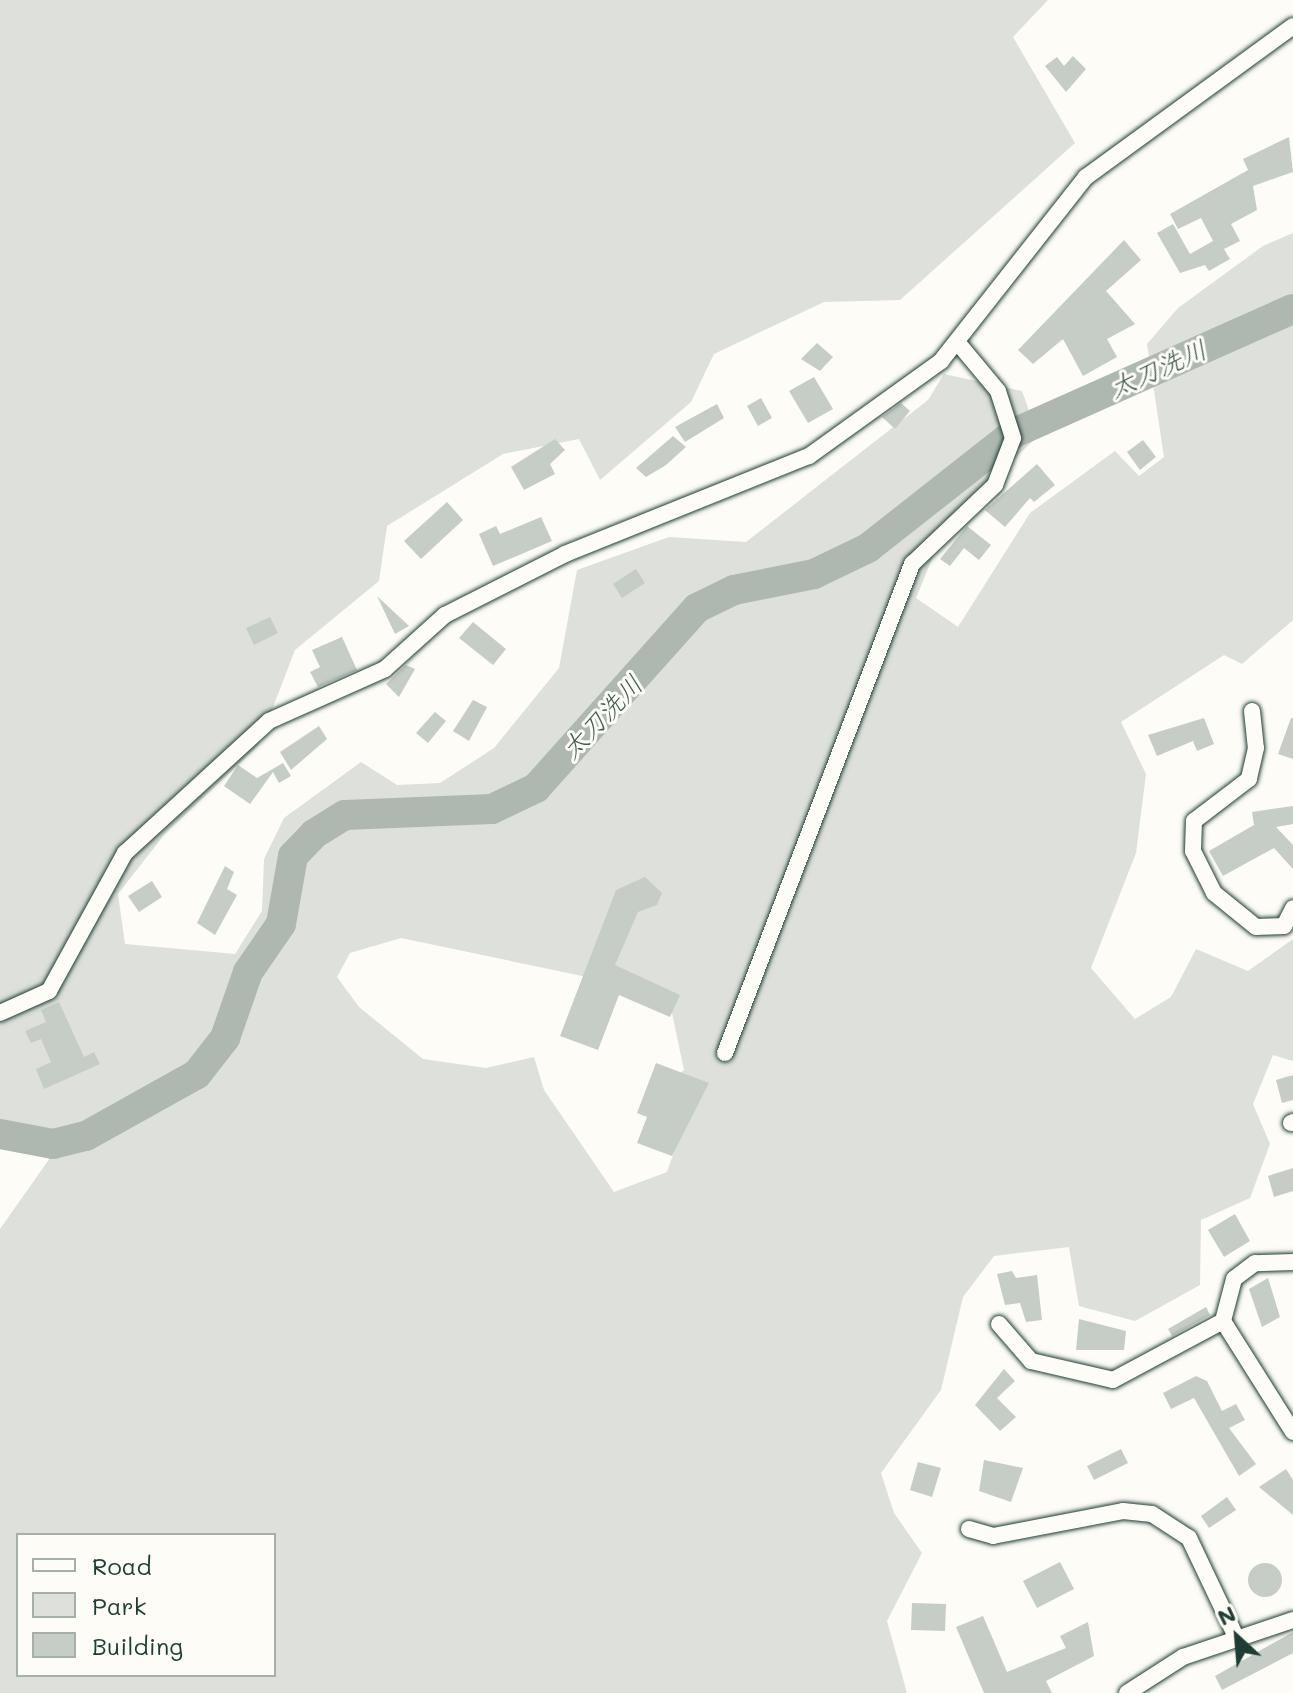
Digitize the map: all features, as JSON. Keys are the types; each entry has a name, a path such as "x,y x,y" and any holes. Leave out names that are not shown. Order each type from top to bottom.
{"street":[{"path":"0,1013 49,991 125,853 269,721 385,669 445,615 565,554 809,456 857,415 914,384 958,343 1086,177 1293,26"},
{"path":"725,1053 912,564 995,485 1013,438 998,391 958,343"},
{"path":"1252,711 1256,748 1249,779 1194,821 1193,851 1214,893 1256,927 1284,926 1293,908"},
{"path":"1293,1262 1255,1263 1234,1279 1223,1321 1293,1432"},
{"path":"999,1324 1031,1361 1113,1380 1223,1321"},
{"path":"969,1529 1017,1533 1123,1511 1164,1518 1189,1538 1235,1635"},
{"path":"1127,1693 1235,1635 1293,1620"}],"green space":[{"path":"0,0 1048,0 1013,37 1075,143 900,300 824,302 714,354 691,402 600,480 579,439 503,454 387,526 379,581 295,650 258,746 164,835 118,894 125,944 235,954 262,911 264,859 284,818 361,762 397,785 440,783 494,748 559,668 577,570 669,537 746,542 928,400 944,374 1022,391 1038,436 969,503 937,547 916,598 958,627 1030,513 1115,451 1139,476 1164,457 1147,344 1178,308 1263,246 1293,233 1293,620 1242,664 1224,655 1121,722 1146,774 1136,853 1091,968 1135,1019 1171,997 1196,949 1248,971 1293,939 1293,1061 1273,1055 1253,1104 1270,1144 1250,1198 1201,1220 1200,1285 1135,1321 1079,1306 1069,1247 994,1256 963,1297 941,1390 881,1473 894,1513 922,1553 887,1621 907,1693 0,1693 0,1229 50,1158 0,1135","holes":["401,938 668,994 684,1070 661,1090 681,1132 667,1172 614,1192 544,1090 534,1057 486,1068 423,1059 359,1007 337,977 350,953"]}],"building":[{"path":"1073,56 1086,69 1066,92 1045,66 1057,57 1064,66"},
{"path":"1289,137 1293,172 1253,186 1257,210 1231,224 1240,241 1224,249 1230,259 1209,271 1205,265 1180,273 1157,233 1173,224 1190,254 1213,241 1201,218 1178,229 1170,214 1248,170 1243,159"},
{"path":"1124,240 1141,260 1106,291 1135,324 1107,339 1117,357 1083,376 1063,339 1033,364 1018,350"},
{"path":"817,343 833,357 820,371 801,359"},
{"path":"814,377 833,409 808,423 789,391"},
{"path":"761,398 772,418 758,426 747,406"},
{"path":"901,403 910,411 895,429 882,417"},
{"path":"717,404 724,418 685,442 675,427"},
{"path":"673,436 686,447 646,477 636,468"},
{"path":"555,439 565,450 550,464 555,474 524,490 511,467"},
{"path":"1143,440 1156,457 1140,470 1127,452"},
{"path":"1037,464 1055,485 1034,502 1030,498 1005,527 985,510"},
{"path":"447,502 463,520 421,559 404,541"},
{"path":"541,517 552,541 493,566 479,534 496,526 500,534"},
{"path":"967,526 991,545 979,560 964,548 950,566 940,559"},
{"path":"636,569 645,583 622,598 613,584"},
{"path":"377,596 409,626 395,634"},
{"path":"270,617 278,633 254,645 246,628"},
{"path":"473,622 506,649 493,665 459,638"},
{"path":"342,637 357,670 318,687 310,672 320,667 312,650"},
{"path":"406,665 415,669 399,697 386,684"},
{"path":"473,700 487,707 469,741 453,731"},
{"path":"435,712 446,721 428,743 416,733"},
{"path":"1204,718 1214,744 1197,751 1193,741 1157,756 1148,735"},
{"path":"1293,718 1293,759 1278,754"},
{"path":"319,726 327,739 291,770 280,752"},
{"path":"283,763 291,776 279,783 273,772 250,804 224,786 238,765 257,778"},
{"path":"1293,806 1293,824 1276,827 1293,845 1293,869 1274,848 1223,876 1209,851 1254,825 1252,812"},
{"path":"225,866 234,872 227,889 237,895 215,935 197,923"},
{"path":"645,877 662,893 657,905 638,912 615,965 680,995 670,1017 619,995 598,1050 560,1036 616,890"},
{"path":"152,881 162,897 139,912 128,896"},
{"path":"59,1002 84,1057 94,1052 100,1064 44,1089 36,1069 51,1062 41,1039 31,1043 25,1031 46,1022 41,1010"},
{"path":"656,1063 709,1083 672,1156 637,1143 647,1117 637,1113"},
{"path":"1293,1075 1293,1100 1282,1103 1276,1080"},
{"path":"1293,1168 1293,1191 1274,1197 1268,1176"},
{"path":"1235,1214 1250,1241 1224,1257 1208,1230"},
{"path":"1012,1271 1016,1278 1037,1275 1042,1320 1026,1322 1020,1303 1005,1305 997,1274"},
{"path":"1268,1278 1280,1317 1262,1327 1249,1289"},
{"path":"1206,1307 1210,1315 1172,1336 1168,1329"},
{"path":"1079,1319 1126,1331 1124,1350 1076,1350"},
{"path":"1004,1369 1015,1381 997,1398 1016,1417 1000,1431 975,1405"},
{"path":"1196,1376 1207,1381 1222,1411 1236,1404 1245,1420 1229,1428 1256,1464 1239,1476 1194,1398 1171,1409 1163,1393"},
{"path":"1121,1449 1128,1463 1094,1480 1087,1466"},
{"path":"984,1460 1023,1468 1011,1502 979,1491"},
{"path":"918,1462 941,1468 932,1497 910,1490"},
{"path":"1286,1469 1293,1480 1293,1515 1259,1487"},
{"path":"1227,1497 1236,1510 1209,1528 1201,1516"},
{"path":"1060,1562 1074,1589 1037,1608 1023,1581"},
{"path":"1265,1563 1277,1568 1282,1580 1277,1592 1265,1597 1253,1592 1248,1580 1253,1568"},
{"path":"912,1603 946,1604 945,1631 911,1630"},
{"path":"983,1616 1007,1672 1066,1648 1060,1636 1088,1622 1094,1656 1046,1681 1052,1693 984,1693 956,1627"},
{"path":"1293,1632 1293,1653 1222,1690 1215,1676"}],"waterway":[{"name":"太刀洗川","path":"0,1134 53,1144 86,1136 197,1074 225,1038 248,972 281,924 293,856 314,834 345,815 492,809 536,788 697,608 734,590 814,574 868,548 1014,433 1293,309"}]}
